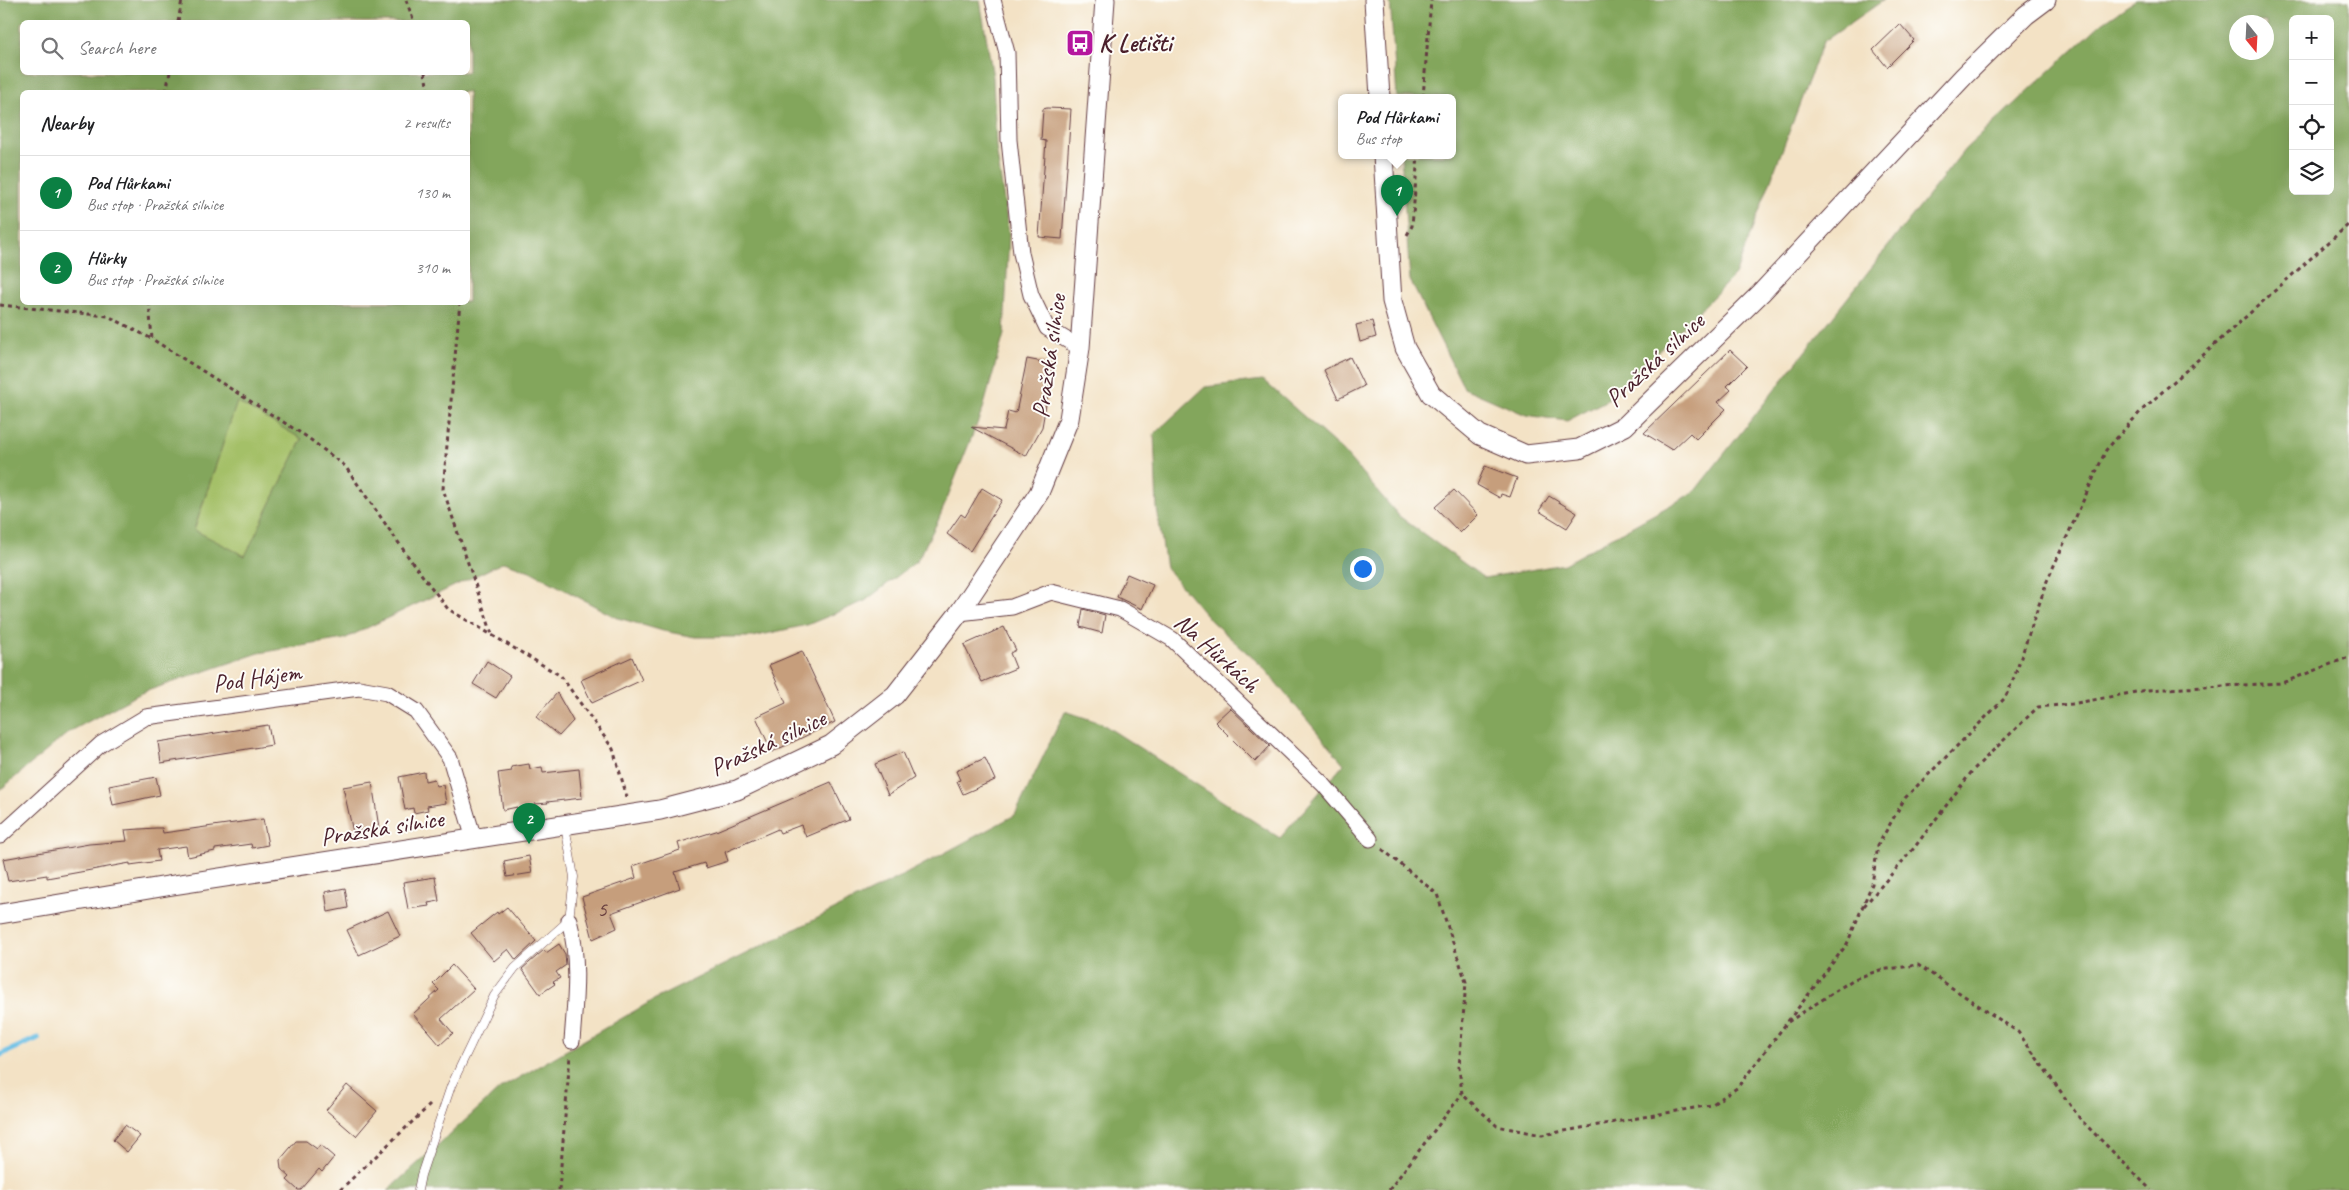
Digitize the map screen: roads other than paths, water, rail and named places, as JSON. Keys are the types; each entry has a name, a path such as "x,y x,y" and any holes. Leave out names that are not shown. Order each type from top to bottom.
{"street":[{"path":"993,0 1007,53 1010,140 1021,253 1031,295 1047,328 1080,348"},
{"name":"Pražská silnice","path":"0,914 660,810 737,790 831,745 894,695 959,613 1039,493 1069,419 1080,348 1105,0"},
{"path":"1374,0 1380,94"},
{"name":"Pražská silnice","path":"1383,159 1392,301 1405,348 1431,394 1480,435 1526,455 1579,449 1625,426 1761,293 1964,76 2026,15 2046,0"},
{"name":"Na Hůrkách","path":"959,613 1012,606 1051,592 1120,609 1172,639 1323,784 1370,839"},
{"name":"Pod Hájem","path":"0,836 101,744 146,718 359,688 387,693 416,711 450,758 474,839"},
{"path":"569,920 574,939 576,983 572,1041"}],"lane":[{"path":"418,1190 420,1175 451,1086 494,996 515,968 569,920 574,877 564,824"}],"waterway":[{"path":"0,1055 38,1038"}],"place":[{"name":"K Letišti","path":"1080,43"},
{"name":"Pod Hůrkami","path":"1397,216"},
{"name":"Hůrky","path":"529,844"}]}
